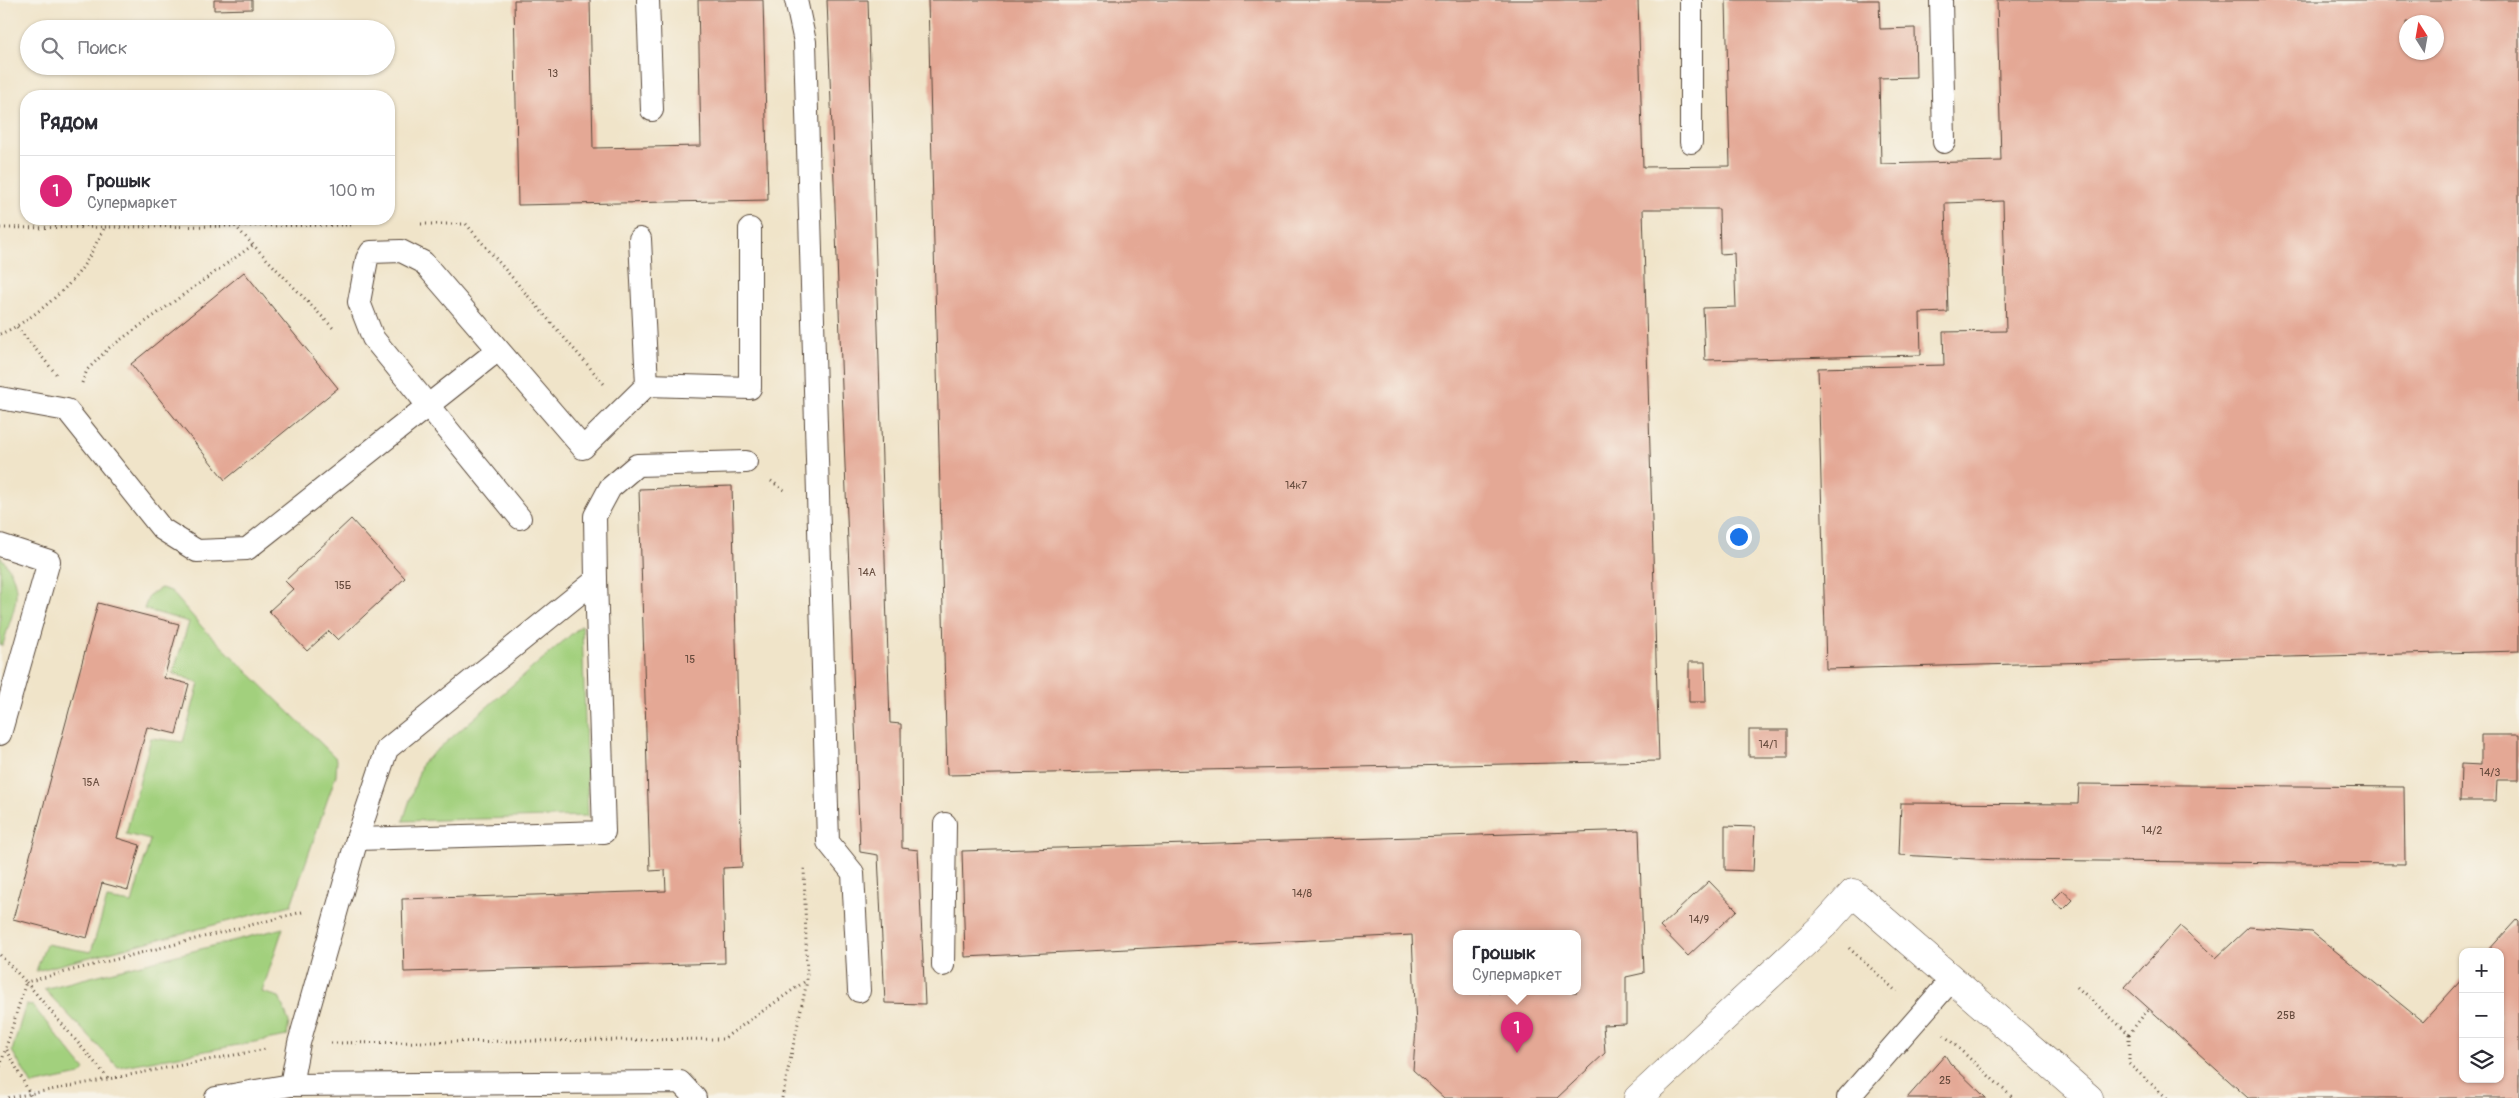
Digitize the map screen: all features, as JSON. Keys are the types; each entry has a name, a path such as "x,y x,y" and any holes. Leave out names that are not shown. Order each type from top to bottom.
{"street":[{"path":"1638,1098 1824,925 1854,894 2089,1098"}],"lane":[{"path":"648,0 652,110"},
{"path":"796,0 805,42 828,842 853,873 860,991"},
{"path":"1691,0 1691,142"},
{"path":"1941,0 1944,142"},
{"path":"520,518 373,338 359,302 367,259 372,252 401,251 424,262 583,448 647,385 750,388 750,230"},
{"path":"640,239 647,385"},
{"path":"0,398 67,410 162,529 197,551 247,549 498,350"},
{"path":"357,839 604,832 595,516 610,488 636,464 746,462"},
{"path":"0,545 49,562 0,734"},
{"path":"291,1085 299,1043 357,839 387,749 596,580"},
{"path":"943,965 945,824"},
{"path":"1848,1098 1953,978"},
{"path":"216,1098 291,1085 687,1090"},
{"path":"661,1098 687,1090"}],"path":[{"path":"235,226 336,331"},
{"path":"0,228 105,227 84,266 50,301 17,327 0,334"},
{"path":"79,388 88,370 109,348 253,245"},
{"path":"17,327 58,376"},
{"path":"746,462 788,493"},
{"path":"782,1098 807,980 804,862"},
{"path":"26,982 339,903"},
{"path":"0,955 26,982 108,1078"},
{"path":"8,1098 30,1092 299,1043 723,1039 807,980"},
{"path":"0,1067 26,982"},
{"path":"2078,988 2130,1034"},
{"path":"2149,1008 2130,1034 2129,1064 2167,1098"},
{"path":"6,1049 32,1098"}],"green space":[{"path":"0,556 9,568 16,589 14,609 3,645 0,645"},
{"path":"161,588 171,591 202,627 337,759 336,775 291,905 36,971 46,944 91,952 107,899 132,903 150,840 126,834 151,738 183,742 199,683 173,673 189,622 144,609 149,595"},
{"path":"582,625 588,816 403,821 422,763"},
{"path":"283,928 262,992 279,997 289,1022 287,1036 118,1067 44,989"},
{"path":"26,1004 32,1005 85,1070 80,1075 32,1085 12,1051"}],"building":[{"path":"214,0 252,0 252,9 214,10"},
{"path":"514,0 590,0 593,148 701,146 698,0 763,0 768,200 518,205"},
{"path":"827,0 868,0 890,723 901,724 902,848 918,850 925,1004 885,1003 878,855 860,852"},
{"path":"928,0 1638,0 1643,167 1730,166 1726,0 1879,0 1880,29 1915,28 1916,77 1879,78 1881,164 2001,161 1997,0 2519,0 2519,651 1826,669 1818,368 1944,365 1943,332 2006,331 2003,201 1945,203 1948,312 1920,313 1921,355 1705,360 1703,308 1736,307 1734,253 1720,254 1719,209 1643,209 1659,761 947,775"},
{"path":"244,272 338,388 225,480 131,364"},
{"path":"732,486 742,867 723,868 725,963 404,972 402,899 666,891 665,870 650,871 639,489"},
{"path":"351,519 405,578 338,640 329,631 307,651 269,611 293,589 285,581"},
{"path":"98,603 179,624 164,678 189,684 176,734 147,727 117,838 140,845 128,890 102,883 87,938 13,919"},
{"path":"1689,662 1705,662 1706,702 1689,702"},
{"path":"1749,730 1788,730 1788,757 1749,757"},
{"path":"2481,735 2519,735 2519,780 2497,780 2496,801 2460,801 2461,764 2481,765"},
{"path":"2079,784 2404,787 2405,864 1997,860 1899,855 1901,803 2078,804"},
{"path":"1725,826 1755,827 1753,871 1725,870"},
{"path":"1639,830 1644,973 1626,977 1626,1024 1603,1025 1605,1053 1557,1098 1444,1098 1413,1070 1416,1028 1412,935 965,957 962,851"},
{"path":"1709,881 1737,910 1688,956 1660,927"},
{"path":"2062,890 2073,900 2063,910 2052,900"},
{"path":"2517,919 2519,921 2519,1098 2248,1098 2125,987 2180,926 2216,958 2249,927 2312,932 2423,1022 2459,982 2459,1083 2504,1083 2504,948 2491,948"},
{"path":"1945,1055 1950,1063 1986,1098 1907,1098"}],"place":[{"name":"Грошык","path":"1517,1053"}]}
